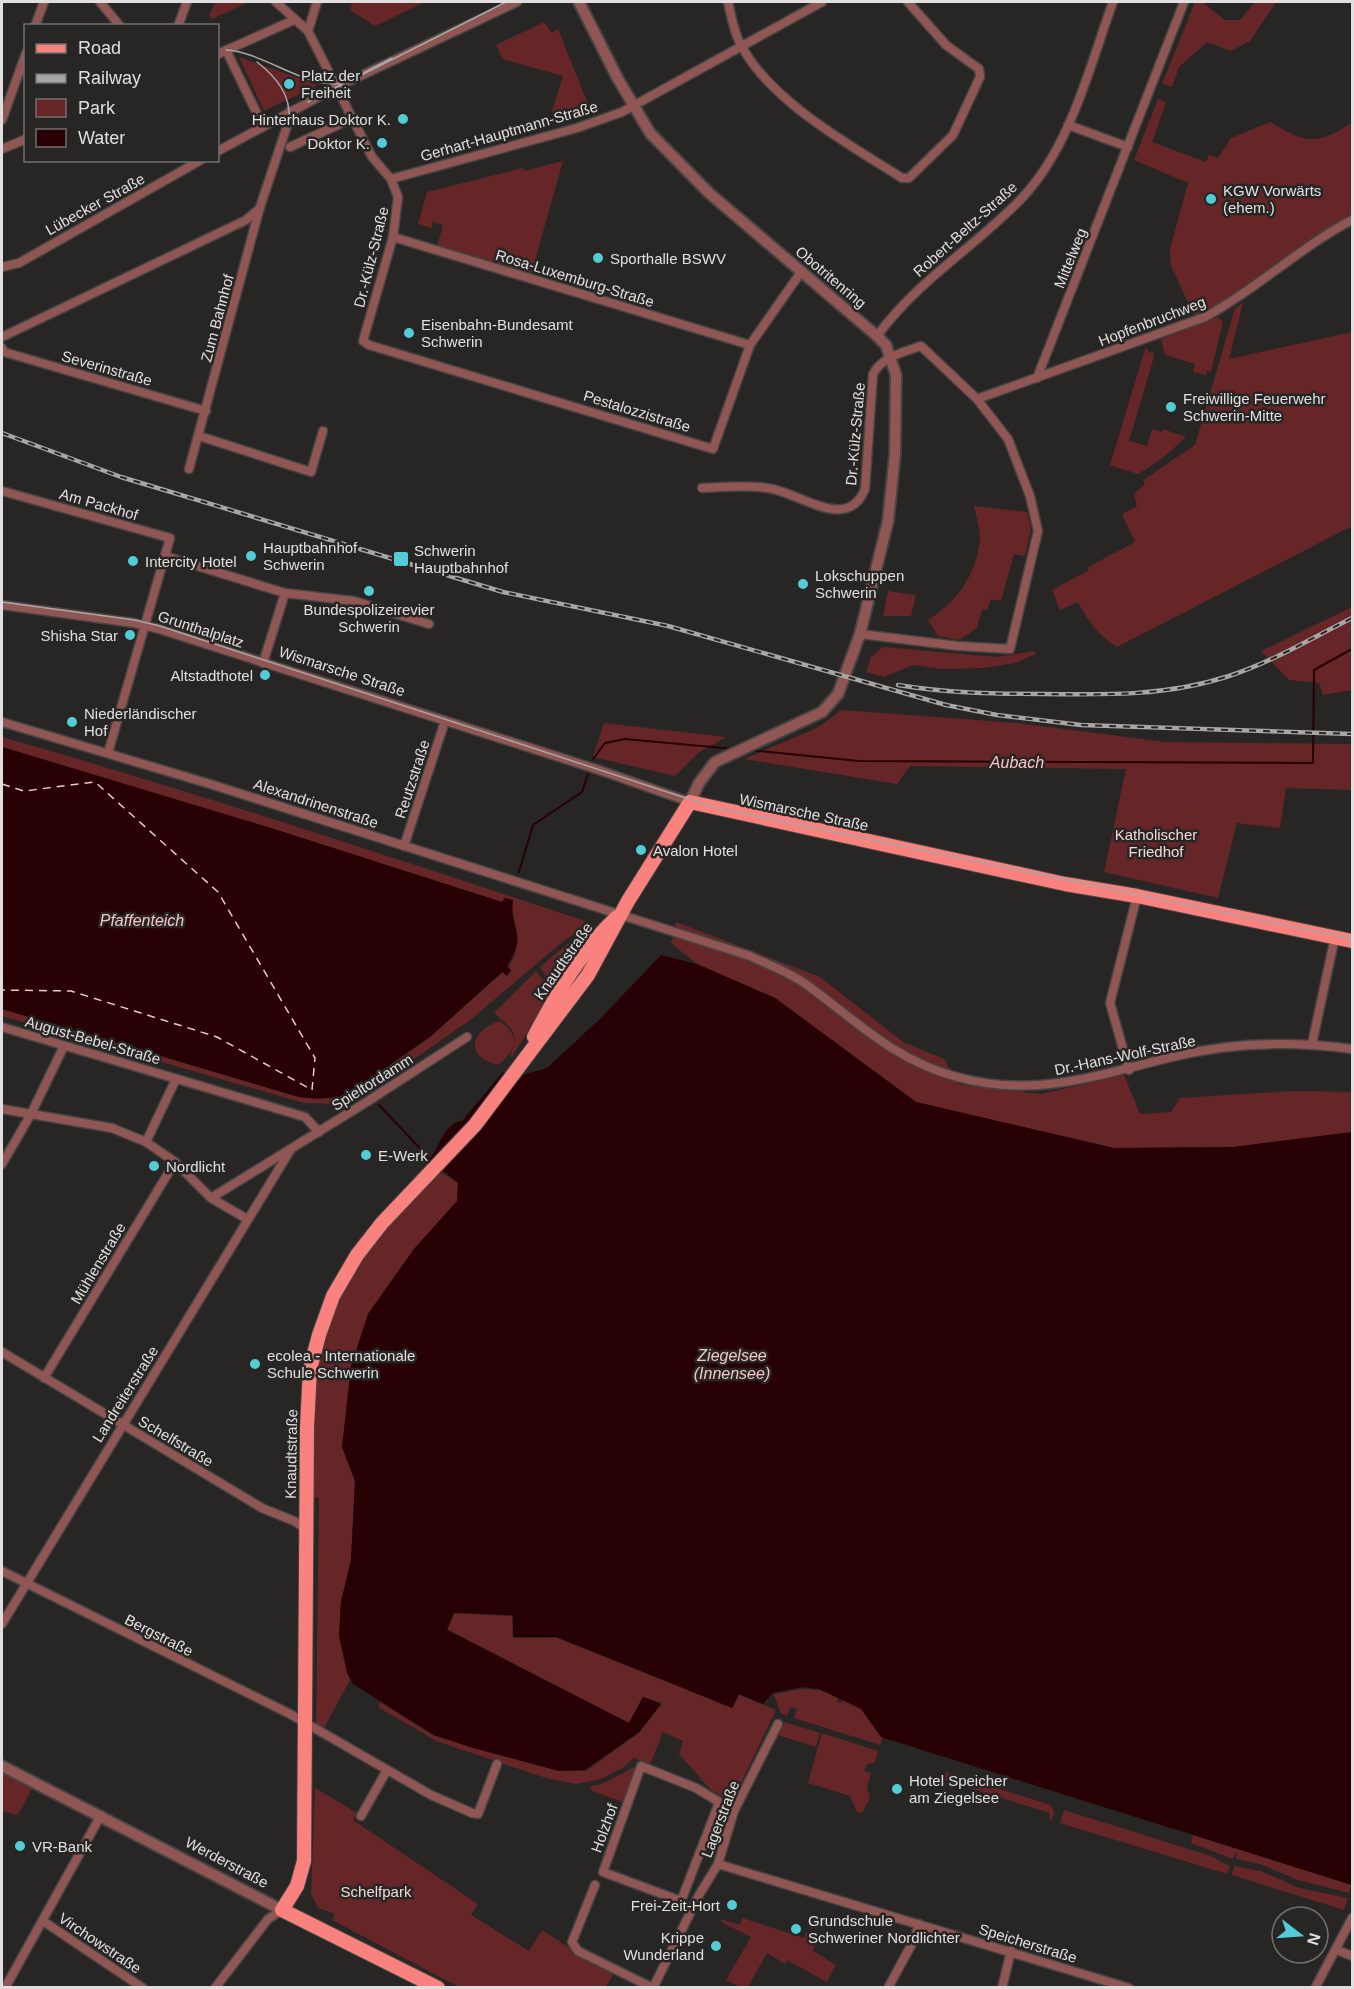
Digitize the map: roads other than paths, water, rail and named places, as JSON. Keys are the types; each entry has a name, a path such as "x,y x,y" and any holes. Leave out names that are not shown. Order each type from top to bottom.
{"main road":[{"name":"Wismarsche Straße","path":"690,802 1065,884 1137,896 1353,941"},
{"name":"Knaudtstraße","path":"282,1910 297,1886 304,1861 306,1446 310,1369 319,1335 343,1276 357,1255 382,1223 475,1125 588,975 611,937 621,914 690,802"},
{"name":"Werderstraße","path":"282,1910 438,1988"}],"street":[{"path":"36,24 44,2"},
{"path":"100,2 118,24"},
{"path":"179,24 187,2"},
{"path":"276,2 308,31 337,87"},
{"path":"308,31 317,2"},
{"path":"471,22 503,2"},
{"path":"219,150 337,87 517,2"},
{"name":"Obotritenring","path":"579,2 650,133 681,166 877,336 886,345 896,375 895,454 888,522 860,634 838,694 822,712 715,762 706,772 690,802"},
{"path":"728,2 740,45 784,96 818,124 902,178 909,178 953,135 980,77 979,69 946,45 908,2"},
{"name":"Gerhart-Hauptmann-Straße","path":"391,179 577,128 633,105 822,2"},
{"name":"Robert-Beltz-Straße","path":"877,336 902,305 1022,198 1051,161 1068,125 1113,2"},
{"name":"Mittelweg","path":"1037,378 1184,2"},
{"path":"263,126 222,52 294,20"},
{"path":"2,120 24,59"},
{"name":"Dr.-Külz-Straße","path":"337,87 376,164 391,179 398,197 393,237 363,341"},
{"name":"Zum Bahnhof","path":"189,469 260,207 290,111"},
{"path":"290,147 353,118"},
{"path":"1068,125 1128,147"},
{"path":"2,149 24,140"},
{"name":"Lübecker Straße","path":"2,267 19,263 197,162"},
{"path":"2,337 246,220 260,207"},
{"name":"Hopfenbruchweg","path":"977,399 1205,317 1234,301 1353,220"},
{"name":"Rosa-Luxemburg-Straße","path":"393,237 750,345"},
{"name":"Pestalozzistraße","path":"363,341 713,448 750,345 801,272"},
{"path":"860,634 958,646 1010,649 1038,531 1019,462 1008,439 977,399 921,346 891,358"},
{"name":"Severinstraße","path":"2,348 4,352 206,411"},
{"name":"Dr.-Külz-Straße","path":"702,488 769,488 831,509 848,508 856,504 866,489 873,374 878,365 891,358"},
{"path":"199,436 311,472 323,431"},
{"name":"Am Packhof","path":"2,491 171,538 165,556"},
{"path":"165,556 285,593 354,601 429,624"},
{"name":"Grunthalplatz","path":"165,556 145,625 263,663"},
{"path":"263,663 285,593"},
{"path":"2,605 145,625 108,753"},
{"name":"Wismarsche Straße","path":"263,663 690,802"},
{"name":"Reutzstraße","path":"404,846 445,721"},
{"name":"Alexandrinenstraße","path":"2,722 621,914"},
{"path":"1128,1070 1110,1003 1137,896"},
{"name":"Dr.-Hans-Wolf-Straße","path":"621,914 750,956 806,984 892,1051 956,1077 995,1086 1022,1088 1077,1081 1178,1056 1259,1042 1312,1044 1353,1049"},
{"path":"1312,1044 1335,937"},
{"name":"August-Bebel-Straße","path":"2,1028 305,1117 319,1132"},
{"name":"Spieltordamm","path":"211,1198 467,1037"},
{"path":"2,1164 32,1114 64,1046"},
{"name":"August-Bebel-Straße","path":"146,1142 176,1079"},
{"path":"2,1109 112,1128 146,1142 175,1162 211,1198 247,1219"},
{"name":"Landreiterstraße","path":"2,1624 25,1582 291,1149"},
{"name":"Mühlenstraße","path":"44,1378 175,1162"},
{"name":"Schelfstraße","path":"2,1352 262,1508 294,1521 307,1530"},
{"name":"Bergstraße","path":"2,1571 304,1723 431,1794 478,1814 497,1764"},
{"name":"Lagerstraße","path":"653,1988 699,1895 718,1864 735,1811 778,1724"},
{"name":"Werderstraße","path":"2,1766 282,1910"},
{"name":"Holzhof","path":"719,1803 681,1901 603,1872 641,1766 696,1788 735,1811"},
{"path":"361,1815 387,1770"},
{"path":"5,1988 100,1815"},
{"name":"Speicherstraße","path":"718,1864 1129,1988"},
{"path":"595,1885 572,1942 578,1951 653,1988"},
{"path":"214,1988 268,1919 282,1910"},
{"path":"1315,1988 1353,1918"},
{"name":"Virchowstraße","path":"43,1921 143,1988"},
{"path":"888,1988 914,1940 919,1924"},
{"path":"1337,1950 1353,1956"},
{"path":"1002,1988 1011,1951"}],"water":[{"name":"Pfaffenteich","path":"2,747 274,829 502,902 505,898 513,900 513,918 518,938 517,946 507,966 511,970 507,976 502,972 430,1037 374,1076 375,1081 358,1091 328,1098 299,1097 2,1009"},
{"name":"Ziegelsee (Innensee)","path":"661,955 697,964 775,998 916,1102 1114,1148 1233,1147 1352,1132 1352,1885 881,1737 861,1709 819,1689 802,1687 773,1693 763,1704 739,1694 732,1708 557,1637 513,1637 513,1615 454,1613 447,1630 629,1723 643,1697 661,1704 639,1732 585,1770 559,1771 434,1735 353,1684 347,1673 339,1636 341,1602 351,1560 355,1481 342,1447 351,1366 368,1314 414,1249 457,1201 458,1183 430,1159 447,1130 456,1122 462,1121 503,1072 519,1081 523,1075 547,1068 601,1018"}],"waterway":[{"name":"Aubach","path":"749,750 859,761 1313,763 1314,670 1352,649"},
{"name":"Aubach","path":"593,759 605,743 625,739 734,749"},
{"name":"Aubach","path":"519,872 533,825 582,792 588,774"},
{"path":"379,1105 430,1159"}],"tram line":[{"path":"226,50 240,52 300,76 329,84 348,81 392,58 308,102 506,2"},
{"path":"257,62 276,80 285,94 289,120"},
{"path":"2,602 135,620 160,626 713,807 1352,939"}],"railway":[{"path":"2,433 121,477 503,592 668,626 946,705 997,715 1081,725 1352,734"},
{"path":"898,685 934,690 1007,694 1113,694 1160,691 1206,683 1261,664 1352,618"}],"place":[{"name":"Platz der Freiheit","path":"289,84"},
{"name":"Hinterhaus Doktor K.","path":"403,119"},
{"name":"Doktor K.","path":"382,143"},
{"name":"KGW Vorwärts (ehem.)","path":"1211,199"},
{"name":"Sporthalle BSWV","path":"598,258"},
{"name":"Eisenbahn-Bundesamt Schwerin","path":"409,333"},
{"name":"Freiwillige Feuerwehr Schwerin-Mitte","path":"1171,407"},
{"name":"Hauptbahnhof Schwerin","path":"251,556"},
{"name":"Schwerin Hauptbahnhof","path":"401,559"},
{"name":"Intercity Hotel","path":"133,561"},
{"name":"Lokschuppen Schwerin","path":"803,584"},
{"name":"Bundespolizeirevier Schwerin","path":"369,591"},
{"name":"Shisha Star","path":"130,635"},
{"name":"Altstadthotel","path":"265,675"},
{"name":"Niederländischer Hof","path":"72,722"},
{"name":"Avalon Hotel","path":"641,850"},
{"name":"E-Werk","path":"366,1155"},
{"name":"Nordlicht","path":"154,1166"},
{"name":"ecolea - Internationale Schule Schwerin","path":"255,1364"},
{"name":"Hotel Speicher am Ziegelsee","path":"897,1789"},
{"name":"VR-Bank","path":"20,1846"},
{"name":"Frei-Zeit-Hort","path":"732,1905"},
{"name":"Grundschule Schweriner Nordlichter","path":"796,1929"},
{"name":"Krippe Wunderland","path":"716,1946"}],"park label":[{"name":"Katholischer Friedhof","path":"1156,842"},
{"name":"Schelfpark","path":"376,1891"}]}
